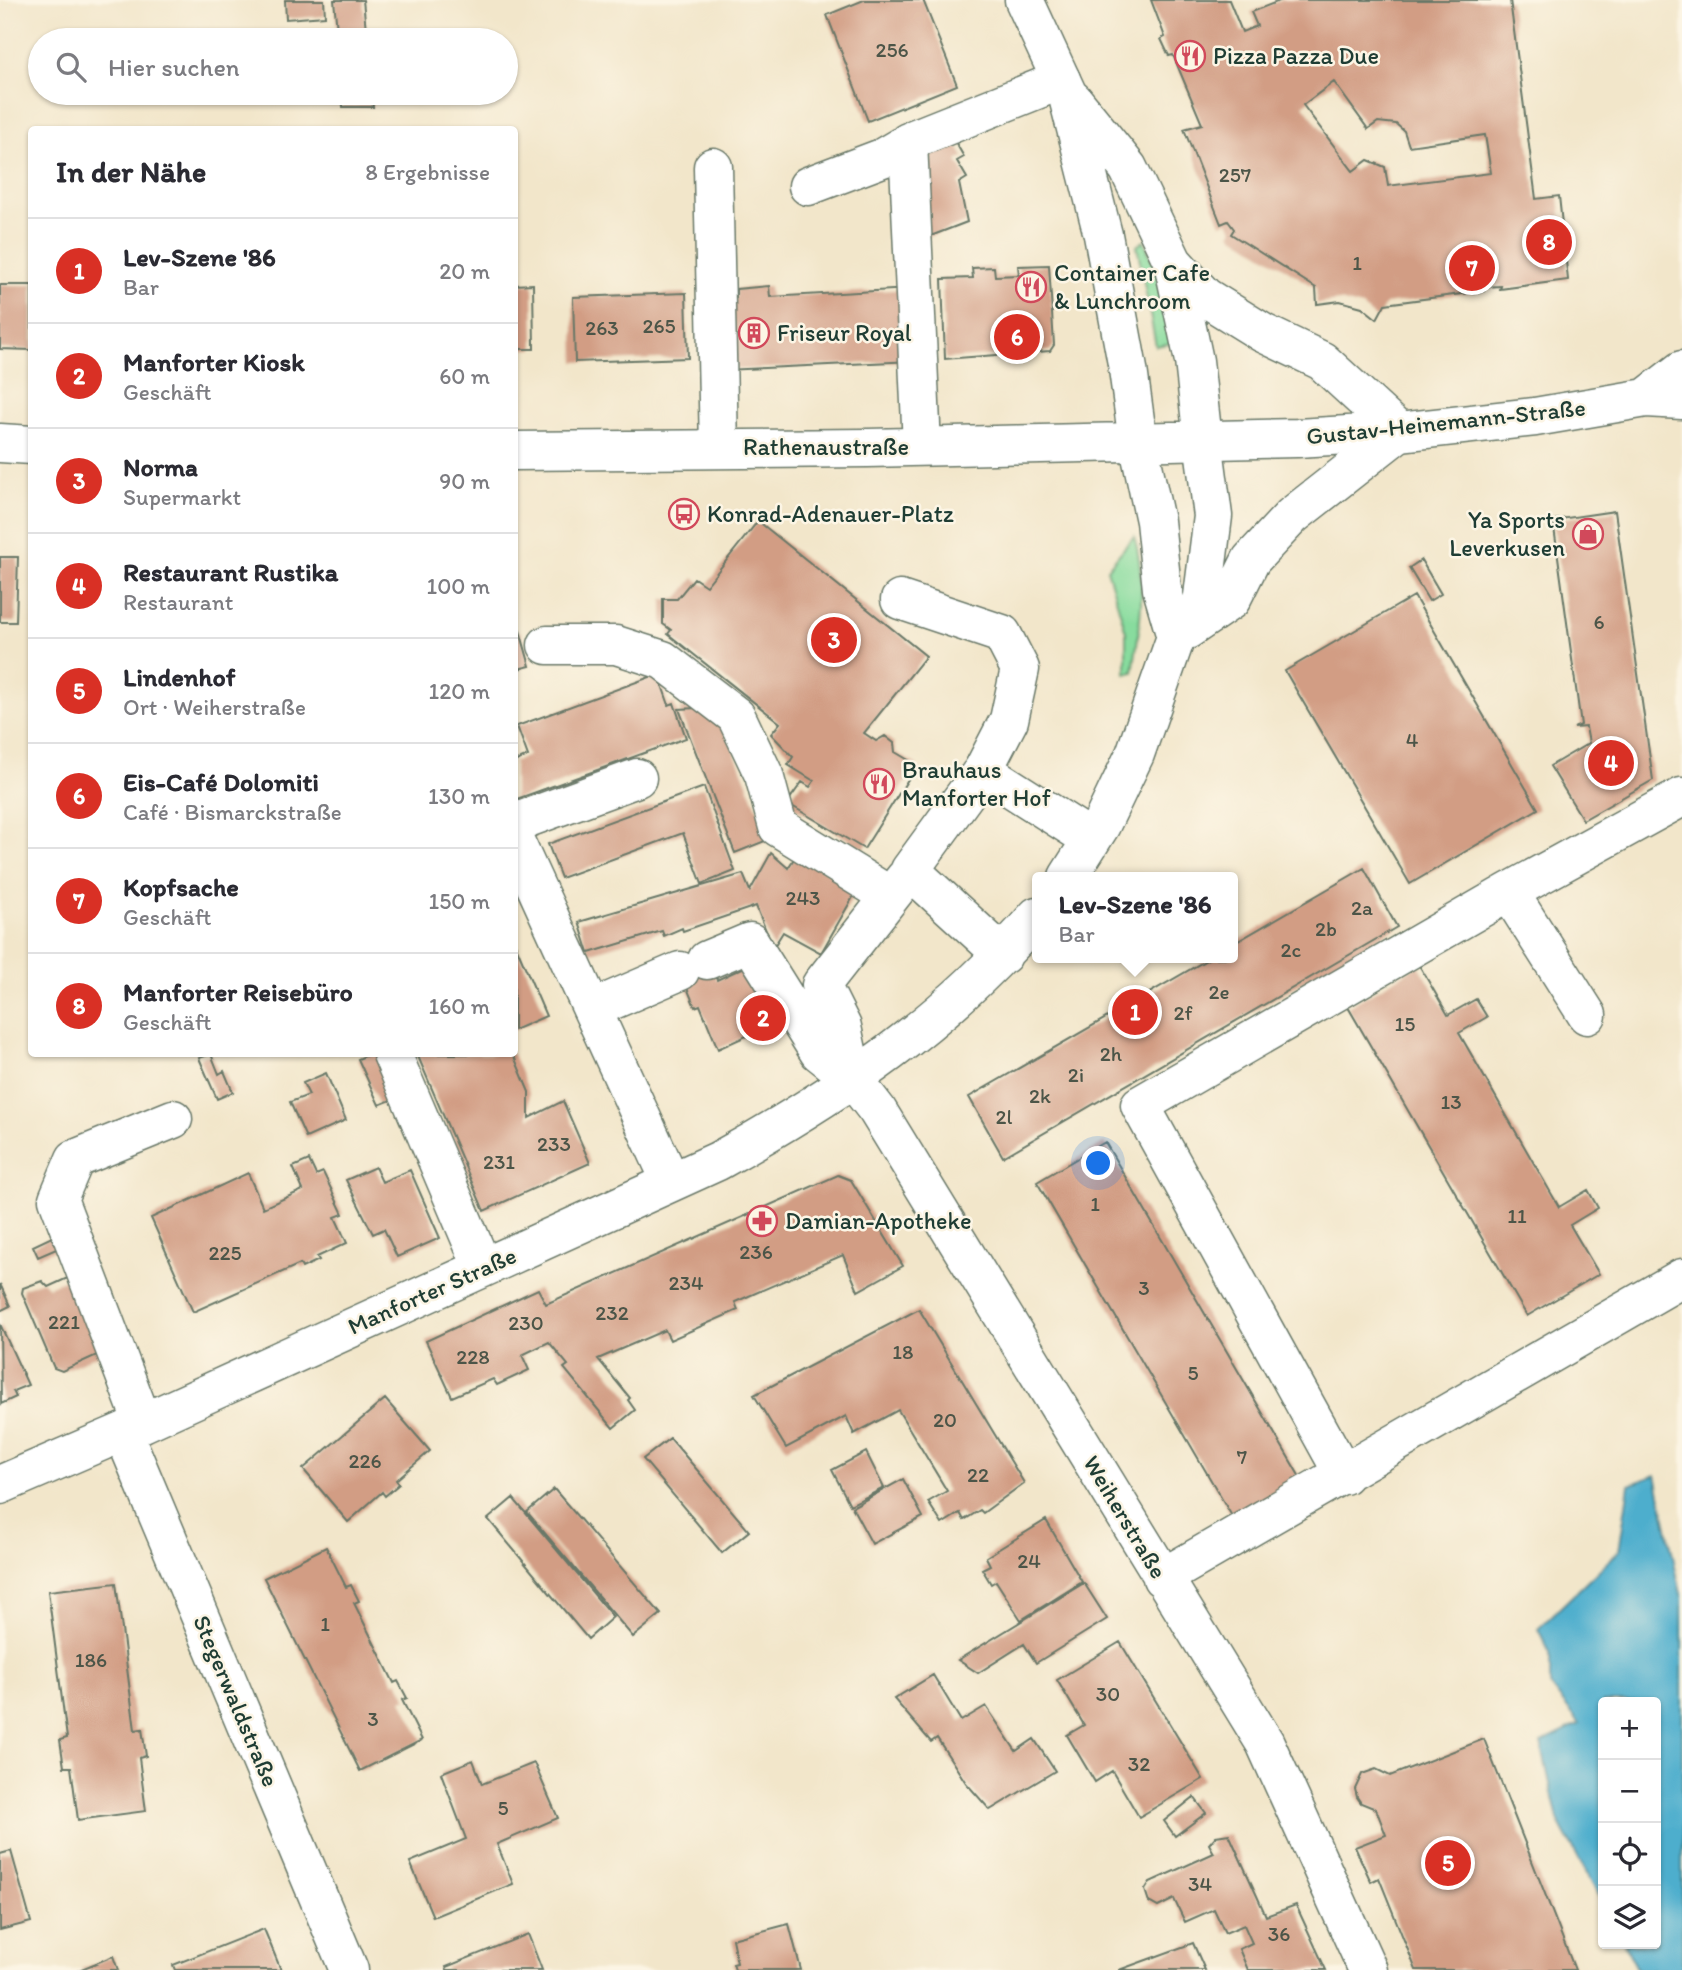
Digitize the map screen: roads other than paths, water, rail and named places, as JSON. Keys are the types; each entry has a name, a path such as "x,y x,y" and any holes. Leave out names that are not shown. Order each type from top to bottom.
{"street":[{"path":"1024,0 1064,86 1103,234 1128,369 1138,442 1155,521 1162,589 1176,638"},
{"path":"808,186 882,158 908,142 1064,86"},
{"path":"1064,86 1128,168 1173,262 1194,361 1213,516 1202,604 1176,638 1135,754 1071,872"},
{"path":"908,142 922,446"},
{"path":"713,167 719,448"},
{"path":"1173,262 1205,296 1263,333 1322,361 1399,432 1292,516 1251,560 1231,600 1176,638"},
{"name":"Gustav-Heinemann-Straße","path":"1138,442 1399,432 1535,417 1664,399 1682,370"},
{"name":"Rathenaustraße","path":"518,451 1138,442"},
{"path":"0,443 28,444"},
{"path":"853,1079 842,1027 821,985 983,770 1009,720 1020,669 1002,634 900,600"},
{"path":"547,645 616,645 663,660 736,716 764,775 778,827 900,883 1003,955"},
{"path":"983,770 1091,839"},
{"path":"518,822 637,778"},
{"path":"1343,1475 1140,1105 1509,892 1682,797"},
{"path":"518,848 671,1182"},
{"path":"1509,892 1587,1014"},
{"path":"853,1079 942,1014 1003,955 1032,922"},
{"path":"592,1009 750,942 819,1052 853,1079"},
{"path":"393,1057 482,1268"},
{"name":"Manforter Straße","path":"0,1485 133,1428 718,1161 790,1121 853,1079"},
{"name":"Weiherstraße","path":"853,1079 877,1110 1265,1743 1368,1970"},
{"name":"Stegerwaldstraße","path":"173,1119 75,1159 58,1199 133,1428 349,1970"},
{"path":"1162,1578 1682,1278"}],"water":[{"path":"1656,1475 1682,1599 1682,1970 1638,1970 1627,1949 1661,1949 1661,1697 1598,1697 1598,1895 1558,1820 1541,1743 1580,1724 1550,1686 1550,1653 1538,1629 1619,1551 1629,1485"}],"place":[{"name":"Pizza Pazza Due","path":"1190,56"},
{"name":"Manforter Reisebüro","path":"1549,242"},
{"name":"Kopfsache","path":"1472,268"},
{"name":"Container Cafe & Lunchroom","path":"1031,287"},
{"name":"Friseur Royal","path":"754,333"},
{"name":"Eis-Café Dolomiti","path":"1017,337"},
{"name":"Konrad-Adenauer-Platz","path":"684,514"},
{"name":"Ya Sports Leverkusen","path":"1588,534"},
{"name":"Norma","path":"834,640"},
{"name":"Restaurant Rustika","path":"1611,763"},
{"name":"Brauhaus Manforter Hof","path":"879,784"},
{"name":"Lev-Szene '86","path":"1135,1012"},
{"name":"Manforter Kiosk","path":"763,1018"},
{"name":"Damian-Apotheke","path":"762,1221"},
{"name":"Lindenhof","path":"1448,1863"}]}
